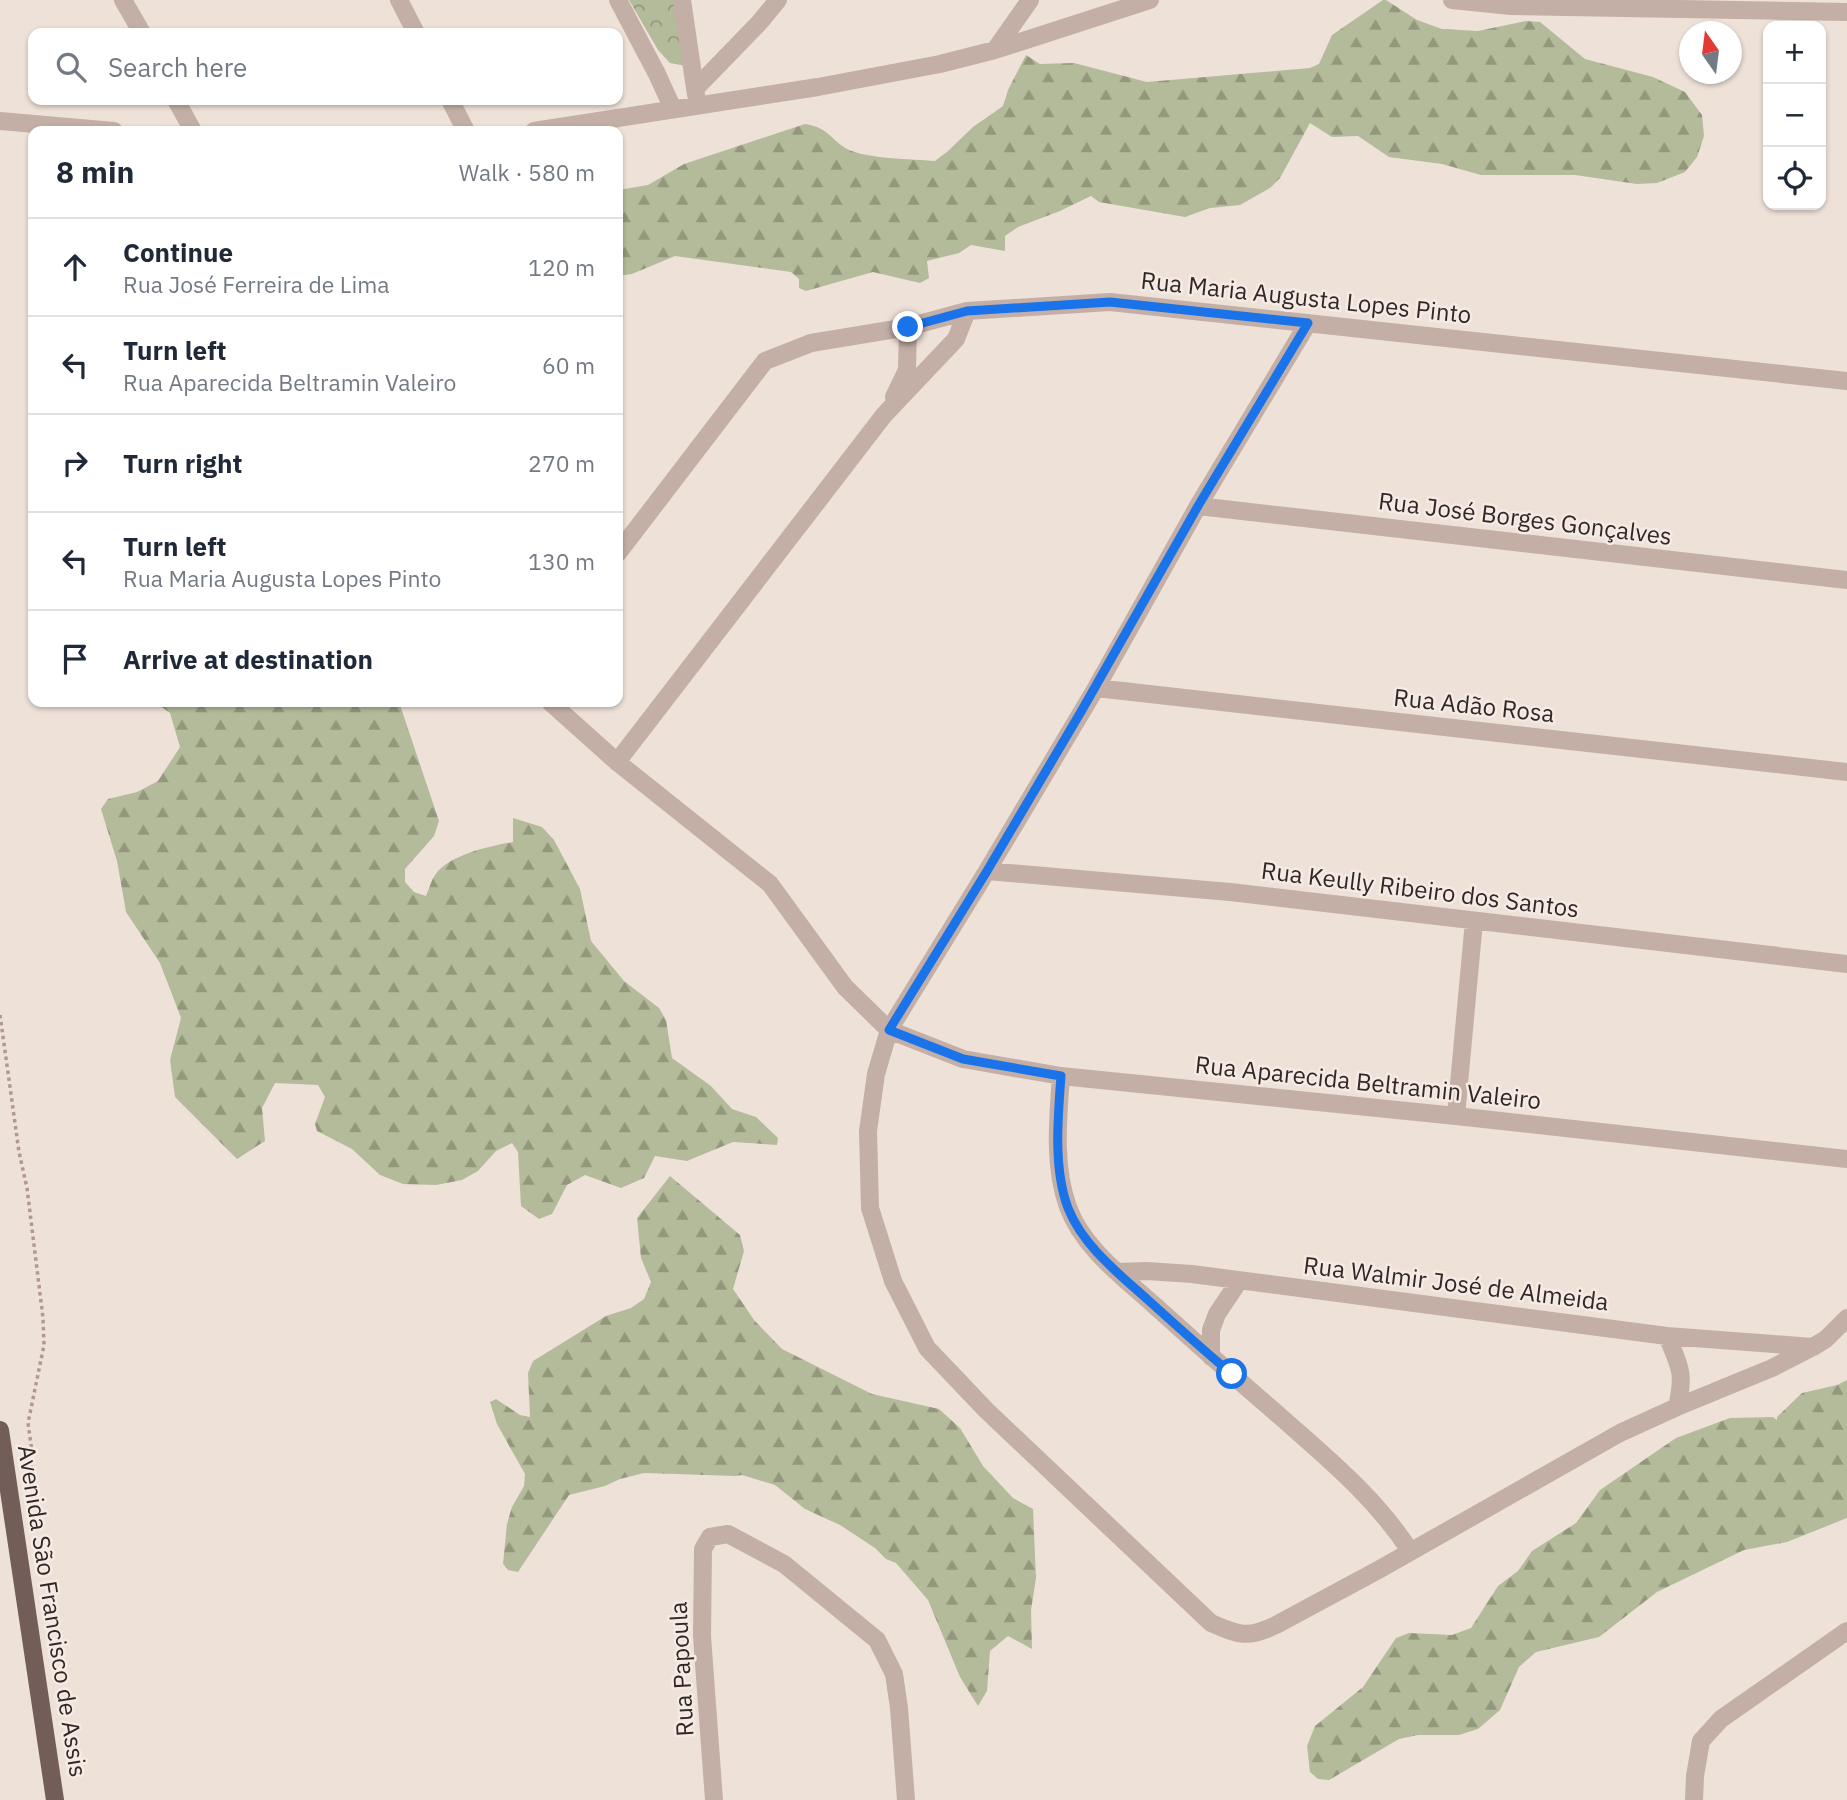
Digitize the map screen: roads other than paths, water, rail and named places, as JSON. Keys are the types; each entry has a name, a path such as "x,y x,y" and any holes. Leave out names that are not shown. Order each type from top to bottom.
{"main road":[{"name":"Avenida São Francisco de Assis","path":"0,1430 55,1800"}],"street":[{"path":"123,0 139,28"},
{"path":"399,0 413,28"},
{"path":"618,0 673,109"},
{"path":"682,0 696,97"},
{"path":"566,126 673,109 696,97 778,0"},
{"path":"995,50 1030,0"},
{"path":"696,97 832,84 940,64 995,50 1150,0"},
{"path":"1452,0 1511,6 1673,5 1847,12"},
{"path":"179,105 190,126"},
{"path":"453,105 463,126"},
{"path":"0,121 57,126"},
{"name":"Rua Maria Augusta Lopes Pinto","path":"623,547 765,361 811,343 908,327 967,311 1110,302 1847,381"},
{"path":"617,762 884,415 956,339 967,311"},
{"path":"1308,323 1198,506 1096,688 889,1030 876,1074 868,1131 870,1208 893,1281 927,1348 986,1410 1211,1623 1238,1634 1258,1633 1267,1629 1380,1569 1620,1433 1772,1368 1813,1347 1826,1339 1847,1318"},
{"path":"884,415 907,370 908,327"},
{"name":"Rua José Borges Gonçalves","path":"1198,506 1847,580"},
{"name":"Rua Adão Rosa","path":"1096,688 1847,772"},
{"path":"556,707 617,762 769,884 845,987 889,1030"},
{"name":"Rua Keully Ribeiro dos Santos","path":"987,871 1230,892 1847,964"},
{"path":"1455,1116 1474,921"},
{"name":"Rua Aparecida Beltramin Valeiro","path":"889,1030 963,1059 1061,1076 1847,1159"},
{"path":"1061,1076 1058,1127 1060,1179 1068,1208 1083,1237 1117,1272 1211,1357 1335,1464 1376,1504 1410,1551"},
{"name":"Rua Walmir José de Almeida","path":"1117,1272 1158,1272 1239,1280 1667,1336 1813,1347"},
{"path":"1211,1357 1211,1330 1217,1314 1239,1280"},
{"path":"1667,1336 1681,1368 1682,1386 1677,1407"},
{"name":"Rua Papoula","path":"713,1800 702,1636 703,1549 710,1537 728,1534 784,1564 877,1640 894,1674 906,1800"},
{"path":"1694,1800 1701,1741 1721,1718 1847,1631"}]}
